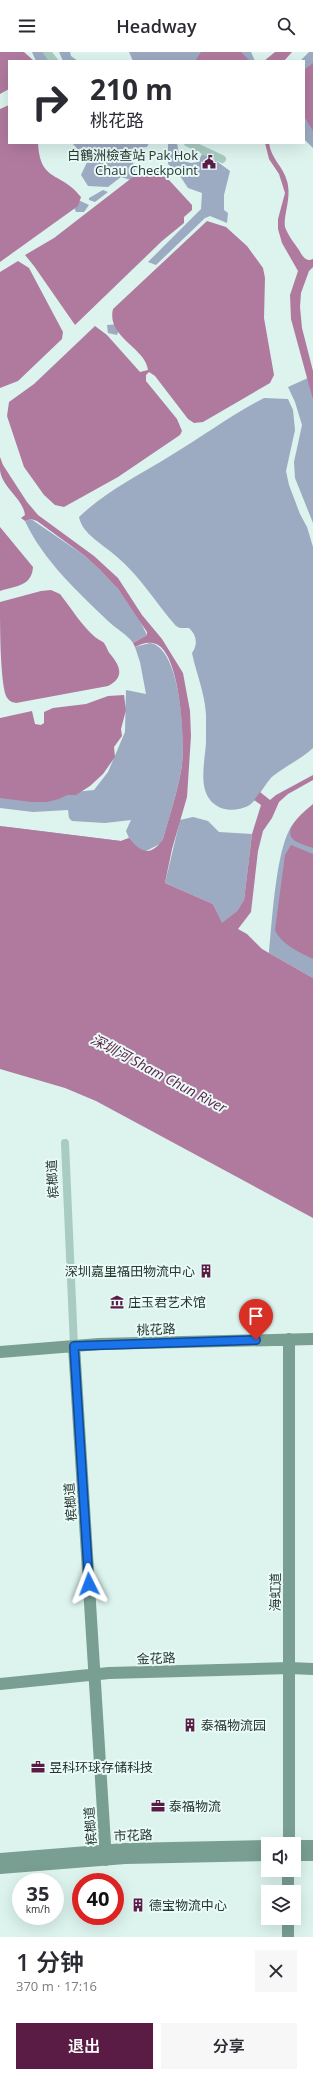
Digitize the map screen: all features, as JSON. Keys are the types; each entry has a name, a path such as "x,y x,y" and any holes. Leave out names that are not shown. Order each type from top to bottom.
{"street":[{"path":"46,52 53,60"},
{"path":"190,144 222,160"},
{"name":"槟榔道","path":"65,1143 74,1346 106,1855"},
{"name":"海虹道","path":"289,1339 289,1837"},
{"name":"桃花路","path":"0,1352 74,1346 313,1339"},
{"name":"金花路","path":"0,1684 94,1674 290,1668 313,1669"},
{"name":"市花路","path":"0,1859 261,1846"},
{"path":"301,1846 313,1846"},
{"name":"市花路","path":"0,1868 106,1855 261,1855"},
{"path":"301,1855 313,1855"},
{"path":"288,1925 288,1937"}],"shaded area":[{"path":"32,52 45,52 49,60 36,60"},
{"path":"59,52 70,52 71,56 77,60 63,60"},
{"path":"129,52 201,52 203,60 133,60"},
{"path":"236,52 251,52 255,60 245,60"},
{"path":"309,52 313,52 313,148 305,140 305,60 301,60"},
{"path":"73,144 148,144 147,147 129,149 129,155 135,167 134,181 121,177 108,187 88,186 81,175 88,160"},
{"path":"168,144 177,144 180,160 191,163 198,162 202,154 215,160 230,171 224,195 224,210 228,213 227,223 210,216 205,218 156,265 148,262 201,209 202,193 188,188 178,173 168,164"},
{"path":"103,190 108,192 95,202 89,200 89,198"},
{"path":"74,198 89,205 84,212 76,212 72,203"},
{"path":"121,324 117,335 108,333 107,325"},
{"path":"308,378 313,400 313,523 295,478 294,462 302,425 295,402 288,387"},
{"path":"264,398 288,399 293,410 295,430 286,471 289,485 300,514 307,527 313,547 313,748 304,756 273,776 248,806 227,810 213,803 208,796 203,779 206,742 206,715 202,691 192,653 196,643 194,634 189,628 180,628 176,626 133,572 84,529 79,517 89,508 123,484"},
{"path":"31,519 85,556 99,569 118,589 140,621 147,635 133,643 84,598 41,549 25,521"},
{"path":"150,643 161,649 169,661 175,679 182,720 183,741 181,771 173,805 163,839 160,844 144,852 0,826 121,841 129,838 126,831 131,820 105,823 72,821 69,818 68,810 33,812 0,808 0,792 56,794 94,790 108,772 125,732 126,690 146,694 140,662 135,647"},
{"path":"313,807 313,978 269,953 273,905 283,847 288,833 294,823"},
{"path":"193,817 208,821 219,832 252,834 244,900 237,911 222,924 213,904 165,883 180,820"}],"water":[{"path":"0,52 24,52 33,60 8,60 8,90 0,94"},
{"path":"201,52 241,52 249,60 196,60"},
{"path":"275,52 292,52 285,60 265,60"},
{"path":"313,63 313,131 305,118 305,69"},
{"path":"8,105 8,144 38,144 40,156 47,171 66,183 81,197 78,206 0,262 0,109"},
{"path":"265,144 269,144 272,154 283,171 287,181 289,194 285,217 285,227 289,236 303,257 308,260 313,259 313,267 309,271 301,293 300,307 302,328 313,371 313,400 291,319 290,295 298,271 282,243 278,229 278,219 285,193 279,174 269,159"},
{"path":"157,167 192,205 192,210 184,217 184,223 162,241 75,325 25,255 54,238 142,170"},
{"path":"207,221 226,227 247,246 263,268 265,278 264,318 274,375 270,383 203,422 194,423 188,419 155,376 149,372 146,375 146,381 177,419 182,431 180,435 118,477 64,507 55,505 44,495 24,467 7,416 9,402 34,384 95,326 107,335 140,372 148,370 146,362 141,355 120,335 115,327 112,319 113,309"},
{"path":"18,261 29,268 63,332 62,339 18,381 0,388 0,272"},
{"name":"深圳河 Sham Chun River","path":"0,457 3,465 27,502 38,515 94,556 118,578 142,615 162,639 183,673 190,711 191,736 187,797 172,849 165,883 213,904 222,923 237,911 244,900 252,834 261,805 254,800 260,792 270,800 276,795 313,775 313,780 288,794 279,802 272,818 263,831 258,851 251,912 238,929 247,934 262,949 313,978 313,1218 96,1101 65,1088 0,1069 0,826 121,841 129,838 142,850 150,851 159,845 163,839 181,771 183,743 180,702 176,682 171,664 164,651 153,643 145,643 135,647 133,643 147,635 147,632 118,589 85,556 37,521 31,519 25,521 21,518 25,515 21,503 4,482 0,470"},
{"path":"0,527 33,567 30,578 26,582 0,591"},
{"path":"51,590 60,594 86,628 96,638 103,642 119,668 119,676 108,686 16,703 9,700 6,696 4,688 1,651 0,602 41,591"},
{"path":"124,695 126,710 121,729 122,736 114,747 115,757 103,774 90,786 76,795 67,795 47,802 31,802 0,798 0,718 32,711 35,724 41,725 44,723 44,712 53,708 86,704 108,696"},
{"path":"313,804 313,848 295,841 291,837 290,832 299,816"},
{"path":"291,845 313,854 313,959 286,943 275,930 285,855"}],"place":[{"name":"白鶴洲檢查站 Pak Hok Chau Checkpoint","path":"209,162"},
{"name":"深圳嘉里福田物流中心","path":"206,1271"},
{"name":"庄玉君艺术馆","path":"117,1302"},
{"name":"泰福物流园","path":"190,1725"},
{"name":"昱科环球存储科技","path":"38,1767"},
{"name":"泰福物流","path":"158,1806"},
{"name":"德宝物流中心","path":"138,1905"}],"route":[{"path":"89,1584 74,1346 256,1340"}]}
